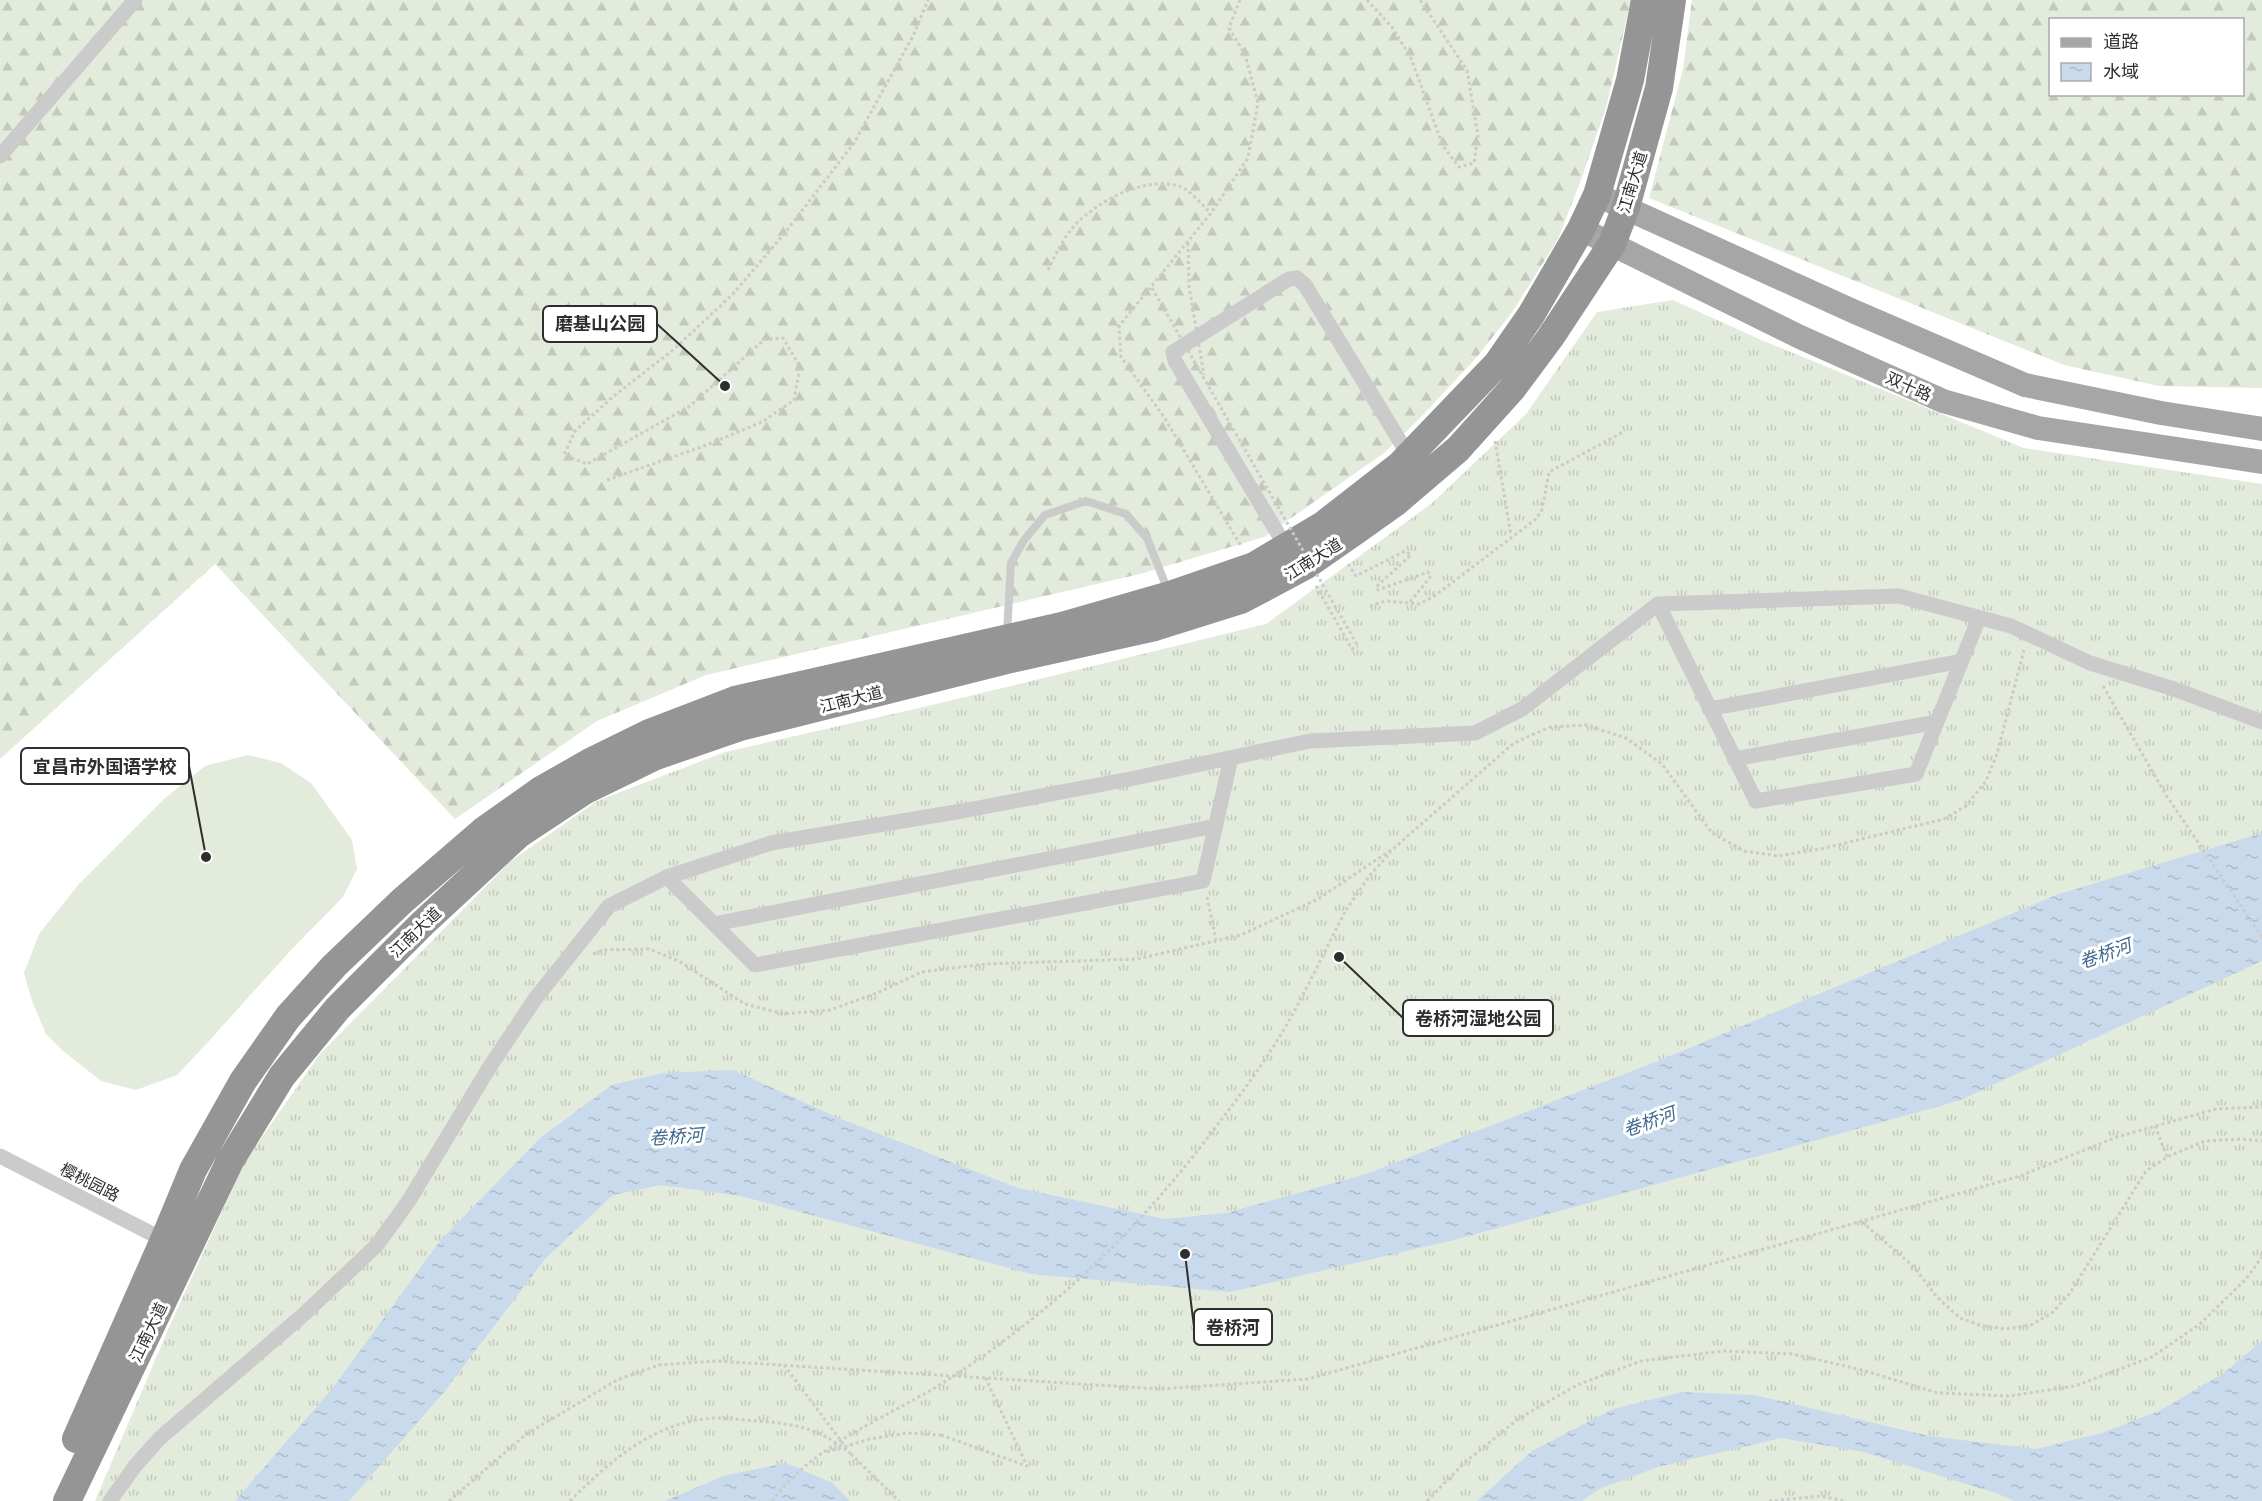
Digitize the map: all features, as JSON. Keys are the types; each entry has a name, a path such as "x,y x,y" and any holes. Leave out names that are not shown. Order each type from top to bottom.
{"highway":[{"name":"江南大道","path":"67,1501 230,1161 282,1076 337,1009 422,924 519,834 584,791 646,761 740,727 1011,658 1155,627 1241,600 1296,557 1323,525 1409,456 1497,364 1531,315 1581,230 1598,195 1629,80 1645,0"},
{"name":"江南大道","path":"48,1501 193,1170 243,1081 288,1017 334,966 402,901 483,831 541,790 592,761 649,733 735,700 1062,626 1170,595 1254,566 1336,545 1396,502 1458,449 1512,389 1550,338 1612,244 1626,207 1659,88 1672,0"}],"main road":[{"path":"1598,195 1855,312 2025,385 2161,413 2262,429"},
{"name":"双十路","path":"1581,230 1800,337 1943,401 2038,428 2262,462"}],"street":[{"path":"0,156 135,0"},
{"path":"1296,557 1175,362 1173,352 1289,279 1297,278 1305,285 1409,456"},
{"path":"110,1501 135,1466 160,1438 303,1315 377,1245 408,1202 489,1068 535,999 609,906 667,877 771,843 962,811 1310,741 1475,733 1522,709 1658,604 1899,596 2011,626 2090,663 2262,722"},
{"path":"1658,604 1756,801 1916,774 1979,618"},
{"path":"1709,709 1962,661"},
{"path":"1734,759 1937,722"},
{"path":"667,877 755,965 1203,881 1231,758"},
{"path":"714,924 1216,826"},
{"name":"樱桃园路","path":"0,1156 164,1240"}],"lane":[{"path":"1007,637 1011,563 1024,540 1045,515 1086,501 1126,514 1147,538 1170,595"}],"path":[{"path":"607,480 704,446 762,422 794,400 800,367 783,338 765,339 690,406 587,464 564,455 575,431 615,395 673,350 733,294 784,234 854,142 913,36 928,0"},
{"path":"1240,0 1229,28 1245,54 1258,103 1248,158 1188,243 1119,326 1121,357 1164,417 1254,566"},
{"path":"1367,0 1392,27 1411,58 1443,146 1459,167 1473,163 1478,136 1467,70 1420,0"},
{"path":"1048,270 1062,241 1080,220 1116,195 1152,184 1182,186 1211,213"},
{"path":"1188,243 1189,286 1205,380"},
{"path":"1152,288 1358,646 1352,649 1296,557"},
{"path":"1490,413 1511,536"},
{"path":"1370,606 1386,601 1419,604 1433,597 1536,519 1542,510 1549,472 1625,431"},
{"path":"1336,545 1356,576 1405,551 1411,555 1376,587 1378,590 1428,572 1431,576 1410,602"},
{"path":"772,1501 783,1486 822,1453 893,1409 946,1381 1003,1342 1112,1250 1164,1193 1254,1077 1290,1018 1346,910 1370,875 1394,848 1514,743 1550,728 1586,725 1626,738 1662,764 1712,832 1744,851 1779,856 1825,848 1944,819 1966,806 1986,781 1997,754 2028,634"},
{"path":"2090,663 2166,795 2262,937"},
{"path":"586,956 604,950 649,949 679,962 745,1004 784,1014 830,1010 877,993 922,972 985,964 1137,959 1241,934 1318,899 1394,848"},
{"path":"1203,881 1216,940"},
{"path":"449,1501 525,1435 617,1380 659,1365 716,1361 783,1364 1160,1389 1308,1379 2020,1176 2117,1137 2155,1126 2216,1109 2262,1107"},
{"path":"2155,1126 2167,1156"},
{"path":"1862,1221 1913,1266 1937,1297 1960,1318 1982,1326 2006,1329 2031,1325 2052,1313 2070,1293 2146,1171 2167,1156 2205,1141 2241,1139 2262,1141"},
{"path":"1427,1501 1463,1464 1518,1419 1578,1385 1641,1361 1724,1351 1793,1354 1862,1370 1938,1393 2009,1396 2075,1386 2152,1358 2200,1324 2246,1279 2262,1257"},
{"path":"783,1364 851,1454"},
{"path":"822,1453 870,1439 907,1433 942,1435 1027,1466 985,1377"},
{"path":"570,1501 630,1447 673,1425 716,1418 790,1424 830,1437 851,1454 899,1501"},
{"path":"1769,1501 1821,1496 1844,1501"}],"green space":[{"path":"0,0 1631,0 1606,108 1579,185 1558,239 1513,311 1477,357 1384,453 1264,537 1140,574 706,675 597,721 455,819 215,564 0,759"},
{"path":"1692,0 2262,0 2262,388 2159,386 2064,365 1649,198 1683,69"},
{"path":"1673,300 1759,339 2024,448 2262,484 2262,1501 95,1501 171,1323 245,1161 320,1054 511,861 597,801 725,752 932,705 1266,624 1431,504 1526,414 1597,312"},
{"path":"248,755 281,763 311,783 352,840 357,869 343,897 291,950 177,1075 136,1090 101,1081 46,1034 32,1001 24,973 39,934 79,884 164,799 205,766"}],"water":[{"path":"2262,833 2262,961 1958,1101 1454,1240 1230,1292 1031,1274 741,1196 661,1185 613,1195 545,1259 444,1392 349,1501 235,1501 332,1389 440,1241 540,1138 612,1085 663,1073 733,1070 836,1117 1018,1188 1165,1219 1226,1213 1366,1174 1658,1061 2059,894"},
{"path":"2262,1341 2262,1501 2014,1501 2002,1495 1864,1452 1781,1438 1658,1467 1599,1489 1582,1501 1477,1501 1532,1451 1613,1409 1682,1392 1754,1395 1929,1436 2036,1449 2102,1433 2159,1411 2224,1373"},
{"path":"786,1463 832,1483 850,1501 665,1501 723,1476"}],"place":[{"name":"磨基山公园","path":"725,386"},
{"name":"宜昌市外国语学校","path":"206,857"},
{"name":"卷桥河湿地公园","path":"1339,957"},
{"name":"卷桥河","path":"1185,1254"}]}
